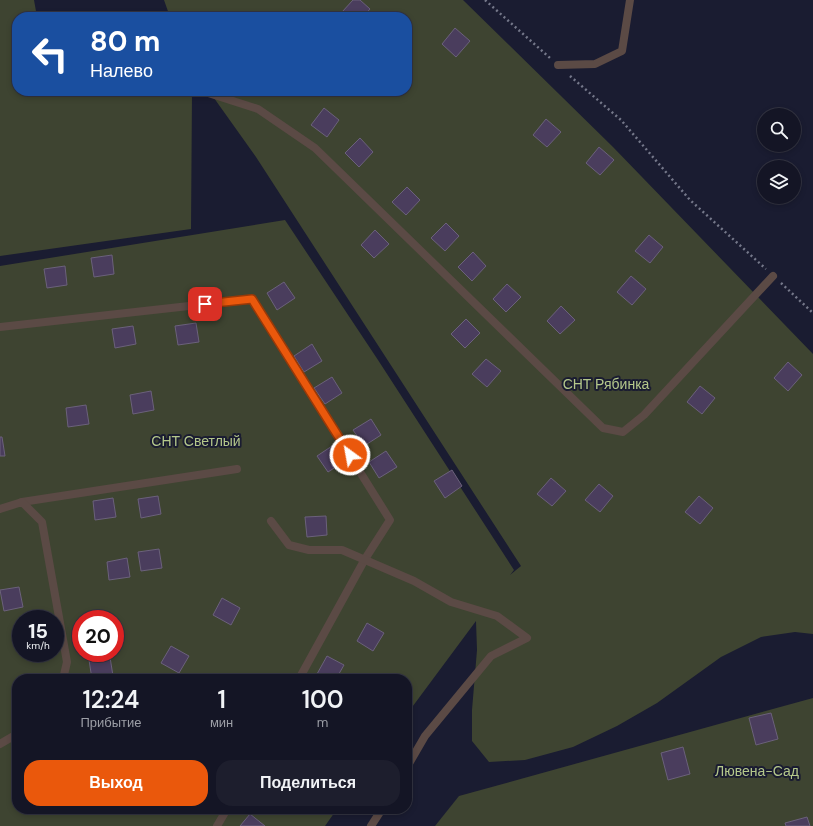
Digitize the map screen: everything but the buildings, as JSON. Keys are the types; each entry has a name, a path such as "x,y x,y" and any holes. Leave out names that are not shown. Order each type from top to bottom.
{"lane":[{"path":"558,65 595,64 622,51 630,0"},
{"path":"218,96 258,109 315,148 603,428 623,432 644,415 772,276"},
{"path":"0,327 252,299 390,520 365,559 302,674"},
{"path":"0,509 22,502 237,468"},
{"path":"22,502 42,522 67,662 64,674"},
{"path":"271,520 288,545 309,550 342,550 414,581 451,602 498,616 527,638 491,656 425,736 412,758"},
{"path":"0,744 12,737"},
{"path":"217,826 224,814"},
{"path":"371,826 379,814"}],"path":[{"path":"486,0 621,120 690,200 813,313"}],"green space":[{"path":"0,0 34,0 36,12 12,12 12,96 192,96 191,229 0,256"},
{"path":"164,0 463,0 613,147 813,354 813,634 795,632 761,637 721,657 657,703 617,726 573,747 525,760 489,762 472,741 472,710 477,650 476,621 412,707 412,674 12,674 12,814 333,814 325,826 0,826 0,266 285,220 514,570 510,575 521,566 256,157 213,96 412,96 412,12 168,12"},
{"name":"Лювена-Сад","path":"813,698 813,826 435,826 459,796"}],"route":[{"path":"205,304 252,299 350,455"}],"park label":[{"name":"СНТ Рябинка","path":"606,384"},
{"name":"СНТ Светлый","path":"196,441"}]}
